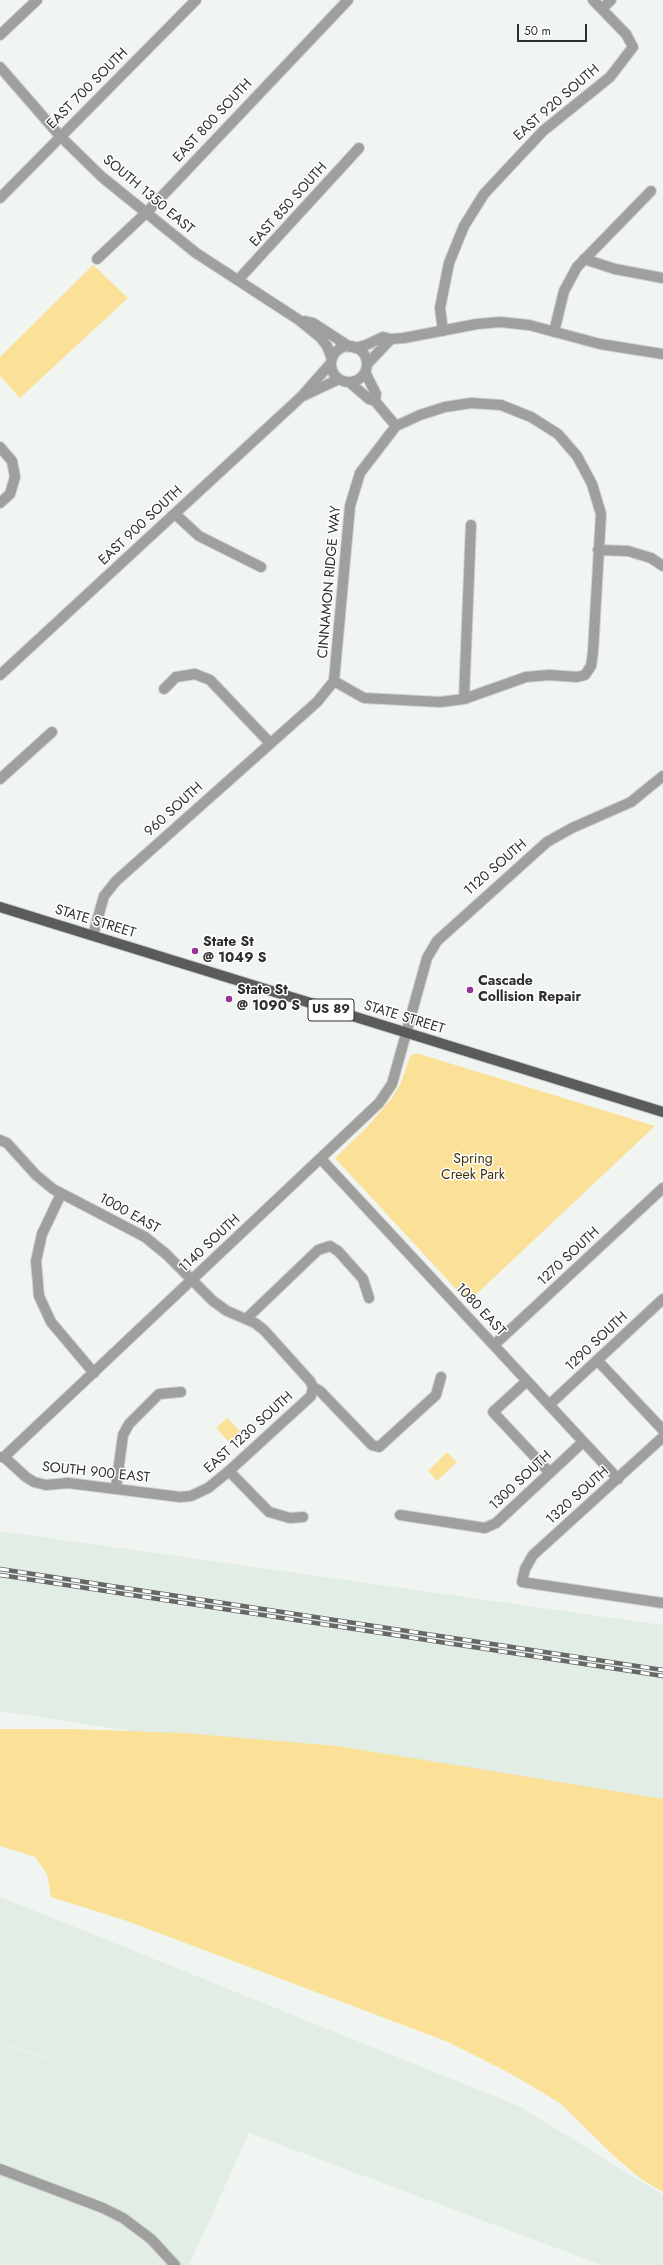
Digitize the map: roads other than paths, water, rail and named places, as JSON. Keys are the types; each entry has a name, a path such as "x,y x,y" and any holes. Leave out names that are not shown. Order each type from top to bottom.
{"main road":[{"name":"STATE STREET","path":"0,907 663,1112"}],"street":[{"path":"0,35 37,0"},
{"name":"EAST 700 SOUTH","path":"0,198 196,0"},
{"name":"EAST 800 SOUTH","path":"97,259 146,212 348,0"},
{"path":"593,0 602,9 611,0"},
{"name":"EAST 920 SOUTH","path":"443,331 440,308 449,263 464,226 484,194 543,131 610,77 633,47 626,34 602,9"},
{"name":"SOUTH 1350 EAST","path":"0,67 60,136 102,177 196,253 300,320 320,337 327,346 332,361"},
{"name":"EAST 850 SOUTH","path":"238,280 360,148"},
{"path":"554,332 564,291 569,279 584,259 651,191"},
{"path":"584,259 615,270 663,278"},
{"name":"SOUTH 1350 EAST","path":"300,320 313,323 353,347"},
{"path":"334,681 364,698 440,702 464,699 526,677 549,675 577,677 585,675 591,666 593,652 601,514 592,484 577,456 558,434 532,417 501,405 472,403 445,407 420,415 396,426 375,401 369,399 350,382 339,379 333,372 332,361 339,350 366,345 383,337 391,339 477,324 500,322 529,325 600,344 663,354"},
{"path":"350,382 358,379 391,339"},
{"path":"353,347 364,354 366,368 376,394 375,401"},
{"name":"EAST 900 SOUTH","path":"0,675 301,397 332,361"},
{"name":"EAST 900 SOUTH","path":"301,397 339,379"},
{"name":"CINNAMON RIDGE WAY","path":"334,681 350,506 360,472 396,426"},
{"path":"0,447 12,461 15,477 10,494 0,503"},
{"path":"175,514 200,536 261,567"},
{"path":"464,699 472,525"},
{"path":"598,550 628,551 651,558 663,566"},
{"path":"164,689 176,677 195,674 210,680 270,743"},
{"name":"960 SOUTH","path":"93,935 104,896 116,881 317,702 334,681"},
{"path":"0,779 52,732"},
{"name":"1120 SOUTH","path":"406,1033 427,958 436,941 548,842 572,828 631,802 663,776"},
{"name":"1140 SOUTH","path":"2,1457 94,1373 369,1114 392,1084 406,1033"},
{"name":"1000 EAST","path":"2,1141 40,1178 61,1194 145,1237 166,1254 222,1308 246,1319 264,1330 310,1381 313,1387 320,1391 375,1446 379,1447 436,1395 441,1377"},
{"name":"1080 EAST","path":"321,1159 618,1479"},
{"name":"1270 SOUTH","path":"494,1345 663,1188"},
{"path":"61,1194 42,1234 36,1261 39,1296 52,1322 94,1373"},
{"path":"246,1319 318,1250 330,1246 338,1251 363,1279 369,1298"},
{"name":"1290 SOUTH","path":"549,1405 663,1299"},
{"path":"598,1360 663,1430"},
{"path":"527,1381 493,1412 550,1473"},
{"name":"EAST 1230 SOUTH","path":"197,1494 208,1488 229,1471 311,1396 313,1387"},
{"path":"116,1487 123,1435 129,1424 159,1394 182,1392"},
{"name":"1320 SOUTH","path":"663,1437 533,1556 525,1569 522,1582 663,1603"},
{"name":"1300 SOUTH","path":"400,1515 486,1528 496,1523 583,1442"},
{"name":"SOUTH 900 EAST","path":"2,1457 34,1482 46,1485 68,1483 116,1487 180,1497 197,1494"},
{"path":"229,1471 268,1512 290,1518 303,1517"},
{"path":"0,2170 103,2208 123,2218 151,2239 175,2265"}],"railway":[{"path":"0,1569 663,1670"},
{"path":"0,1575 663,1676"}],"place":[{"name":"State St @ 1049 S","path":"195,951"},
{"name":"Cascade Collision Repair","path":"470,990"},
{"name":"State St @ 1090 S","path":"229,999"}],"park label":[{"name":"Spring Creek Park","path":"473,1168"}]}
